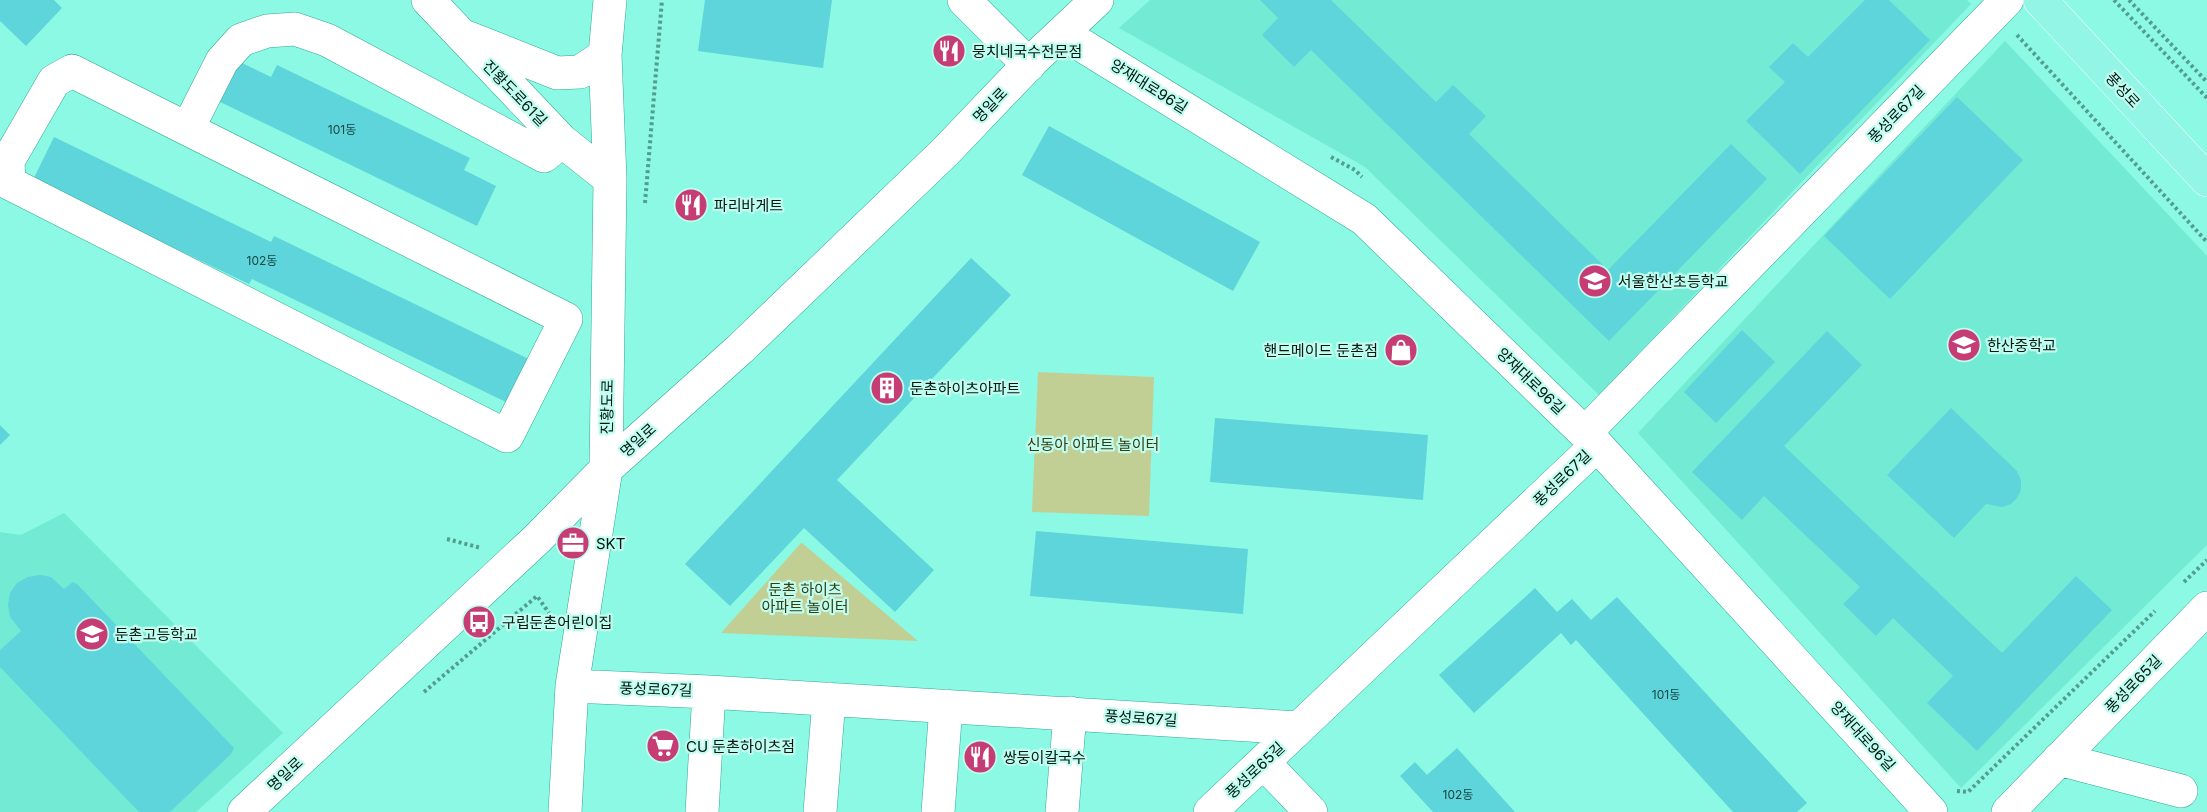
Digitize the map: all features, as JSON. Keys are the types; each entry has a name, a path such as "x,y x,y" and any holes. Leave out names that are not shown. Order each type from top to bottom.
{"main road":[{"name":"풍성로","path":"2040,0 2207,180"}],"street":[{"name":"진황도로61길","path":"428,0 562,141 609,179"},
{"name":"진황도로","path":"565,812 572,686 606,469 609,179 605,55 610,0"},
{"path":"964,0 1029,64"},
{"name":"명일로","path":"244,812 537,539 606,469 749,340 1097,0"},
{"name":"풍성로67길","path":"572,686 709,692 1299,728 1591,439 2007,0"},
{"path":"188,128 222,61 241,40 267,31 295,29 327,40 544,156 562,141"},
{"path":"459,33 558,73 580,72 605,55"},
{"name":"양재대로96길","path":"1062,33 1364,219 1591,439 1943,801"},
{"path":"72,71 188,128 566,319 507,436 9,183 8,161 54,81 72,71"},
{"name":"풍성로65길","path":"2008,812 2207,608"},
{"path":"702,812 709,692"},
{"path":"820,812 829,699"},
{"path":"938,812 946,706"},
{"path":"1062,812 1070,713"},
{"name":"풍성로65길","path":"1210,812 1299,728"},
{"path":"2059,759 2181,791"},
{"path":"1263,762 1311,812"}],"path":[{"path":"645,210 662,0"},
{"path":"2114,0 2207,98"},
{"path":"2129,0 2207,82"},
{"path":"2007,34 2017,35 2207,242"},
{"path":"2181,585 2207,560"},
{"path":"420,696 537,596 555,622"},
{"path":"1943,801 1968,792 2156,610"}],"shaded area":[{"name":"서울한산초등학교","path":"1150,0 1967,0 1971,4 1599,395 1365,167 1119,28"},
{"name":"한산중학교","path":"2005,41 2207,256 2207,545 1961,788 1638,433"},
{"name":"둔촌고등학교","path":"64,513 283,733 196,812 0,812 0,532 21,535"}],"green space":[{"name":"신동아 아파트 놀이터","path":"1038,372 1154,377 1149,516 1032,512"},
{"name":"둔촌 하이츠 아파트 놀이터","path":"802,543 918,641 721,633"}],"building":[{"path":"0,0 54,0 62,8 26,46 0,21"},
{"path":"705,0 832,0 823,68 698,51"},
{"path":"1260,0 1331,0 1436,102 1453,85 1486,116 1469,134 1608,270 1731,144 1767,179 1609,341 1311,50 1294,67 1262,35 1278,18"},
{"path":"1865,0 1889,0 1930,40 1800,174 1746,121 1785,82 1769,67 1793,43 1808,57"},
{"path":"234,59 271,77 277,65 470,158 464,170 496,186 477,226 214,99"},
{"path":"1957,97 2023,160 1890,299 1824,236"},
{"path":"1049,126 1260,242 1233,291 1022,175"},
{"path":"54,137 271,242 274,236 533,361 512,405 252,279 249,284 33,180"},
{"name":"둔촌하이츠아파트","path":"971,258 1011,295 837,480 934,570 895,612 804,528 730,606 685,564"},
{"path":"1742,330 1775,362 1716,423 1684,392"},
{"path":"1827,331 1862,365 1784,446 2002,653 2076,576 2112,610 1977,751 1927,703 1953,676 1893,618 1876,636 1843,604 1860,587 1764,496 1742,520 1692,472"},
{"path":"1951,408 2017,471 2021,480 2021,490 2011,504 2002,507 1986,504 1954,538 1887,475"},
{"path":"1215,418 1428,435 1423,500 1210,482"},
{"path":"0,425 10,435 0,445"},
{"path":"1036,531 1248,549 1243,614 1030,596"},
{"path":"40,575 51,577 64,589 73,582 77,584 234,748 231,754 170,812 139,812 0,667 0,650 21,631 10,617 8,605 10,593 17,583 28,577"},
{"path":"1535,588 1557,612 1572,599 1591,620 1617,597 1807,803 1797,812 1733,812 1576,640 1571,645 1561,633 1474,713 1439,675"},
{"path":"1457,748 1515,812 1433,812 1400,776 1415,762 1427,775"}],"place":[{"name":"뭉치네국수전문점","path":"949,51"},
{"name":"파리바게트","path":"691,205"},
{"name":"서울한산초등학교","path":"1595,281"},
{"name":"한산중학교","path":"1964,345"},
{"name":"핸드메이드 둔촌점","path":"1401,350"},
{"name":"둔촌하이츠아파트","path":"887,388"},
{"name":"SKT","path":"573,543"},
{"name":"구립둔촌어린이집","path":"479,622"},
{"name":"둔촌고등학교","path":"92,634"},
{"name":"CU 둔촌하이츠점","path":"663,746"},
{"name":"쌍둥이칼국수","path":"980,757"}]}
